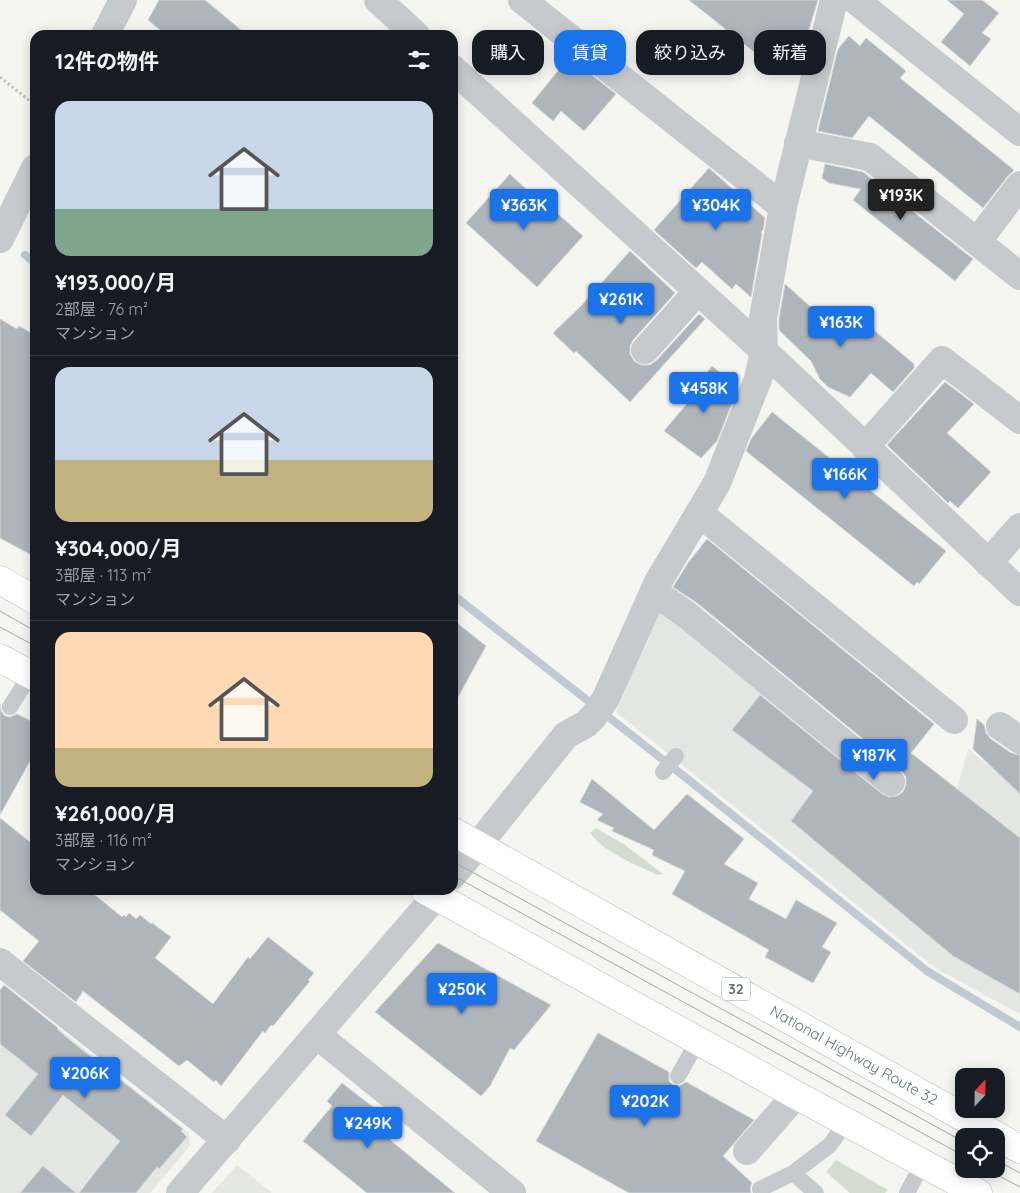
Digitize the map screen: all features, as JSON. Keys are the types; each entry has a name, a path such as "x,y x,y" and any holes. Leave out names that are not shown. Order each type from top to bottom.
{"highway":[{"path":"0,580 30,597"},
{"path":"0,658 30,675"},
{"name":"National Highway Route 32","path":"458,834 1020,1149"},
{"path":"450,895 698,1041 978,1193"}],"street":[{"path":"108,30 123,0"},
{"path":"378,0 411,30"},
{"path":"522,0 783,207"},
{"path":"458,866 478,845 566,735 586,724 600,707 658,582 717,483 758,379 764,351 763,318 783,207 834,0"},
{"path":"854,0 1020,132"},
{"path":"458,73 764,351 1020,592"},
{"path":"798,143 870,157 1020,276"},
{"path":"0,239 7,209 30,175"},
{"path":"977,242 1020,185"},
{"path":"646,350 698,291"},
{"path":"865,447 942,360 1020,420"},
{"path":"699,513 954,720"},
{"path":"988,563 1020,527"},
{"path":"654,592 687,614 891,782"},
{"path":"180,1193 317,1035 432,895"},
{"path":"0,962 227,1140"},
{"path":"317,1035 512,1193"},
{"path":"747,1151 796,1095"}],"lane":[{"path":"10,707 30,679"},
{"path":"663,772 676,756"},
{"path":"678,1076 698,1041"},
{"path":"760,1189 793,1173 830,1145 846,1122"},
{"path":"908,1193 923,1163"},
{"path":"793,1173 816,1193"}],"path":[{"path":"0,77 30,101"}],"shaded area":[{"path":"662,603 945,833 968,749 1020,790 1020,1014 937,969 616,712"},
{"path":"596,828 625,845 663,874 657,875 603,846 590,833"},
{"path":"18,996 189,1133 190,1146 150,1193 0,1193 0,1018"},
{"path":"836,1160 888,1190 885,1193 850,1193 826,1172"},
{"path":"237,1165 272,1193 212,1193"}],"building":[{"path":"159,0 205,0 241,30 160,30 148,20"},
{"path":"689,0 818,0 809,30 754,30 754,52 744,44 744,30 727,30"},
{"path":"947,0 982,0 999,13 982,33 991,39 970,66 941,42 964,14"},
{"path":"849,36 860,46 866,38 906,71 900,78 1014,170 983,208 869,116 852,138 818,131 838,49"},
{"path":"555,75 592,75 616,94 584,131 561,111 553,121 532,103"},
{"path":"825,164 863,172 973,259 955,281 853,200 861,189 829,183 822,178"},
{"path":"709,168 765,218 751,297 736,284 732,289 702,262 696,268 654,230"},
{"path":"510,174 548,210 550,207 583,236 537,287 466,223"},
{"path":"630,251 675,293 633,340 630,346 630,354 634,361 641,365 650,365 657,360 699,314 705,319 630,402 576,351 574,353 553,333 581,306"},
{"path":"785,284 841,334 857,316 914,364 914,368 893,392 871,373 850,397 828,387 820,379 811,361 779,330"},
{"path":"0,319 17,329 19,326 30,332 30,554 0,538"},
{"path":"712,366 738,388 717,441 701,458 664,431 701,387 698,384"},
{"path":"945,382 974,404 947,433 991,472 958,508 950,501 948,503 887,445"},
{"path":"772,412 946,551 919,584 917,582 914,586 746,451 751,439"},
{"path":"707,539 934,724 911,753 1020,838 1020,994 953,956 791,821 813,791 732,730 760,695 882,794 889,797 897,796 903,792 906,785 906,777 901,770 697,603 673,587 688,563"},
{"path":"458,624 486,646 458,697"},
{"path":"0,704 1,711 5,716 10,717 17,714 30,720 30,761 0,815"},
{"path":"977,719 984,725 986,733 991,739 1011,753 1020,755 1020,794 973,749"},
{"path":"592,779 654,830 687,794 744,839 724,864 758,883 749,899 786,919 796,900 837,923 822,947 831,952 813,983 765,957 769,950 672,894 685,871 652,855 654,850 612,831 614,828 597,820 603,814 580,802"},
{"path":"0,818 30,842 30,895 95,895 122,917 124,915 126,917 129,913 136,919 140,915 171,937 155,958 213,1004 248,957 250,959 268,937 314,973 308,980 310,981 273,1026 271,1025 265,1033 263,1031 221,1086 216,1080 214,1082 187,1060 179,1066 83,991 76,1002 23,961 39,941 0,910"},
{"path":"438,943 551,1005 514,1050 510,1048 490,1086 481,1096 375,1012"},
{"path":"4,985 58,1028 71,1041 183,1129 181,1131 187,1137 159,1169 157,1167 136,1193 79,1193 120,1141 63,1095 31,1136 5,1115 38,1074 0,1044 0,990"},
{"path":"598,1033 669,1072 669,1081 673,1085 679,1086 686,1082 754,1120 723,1156 752,1183 751,1193 629,1193 536,1141"},
{"path":"342,1083 400,1128 390,1140 455,1193 367,1193 303,1141 332,1106 327,1101"},
{"path":"43,1166 76,1193 20,1193"}],"waterway":[{"path":"25,255 30,259"},
{"path":"458,599 927,971 1020,1027"}],"tram line":[{"path":"0,611 30,628"},
{"path":"0,627 30,643"},
{"path":"458,864 955,1137"},
{"path":"458,878 955,1151"},
{"path":"1005,1165 1020,1173"},
{"path":"1003,1178 1020,1187"}]}
